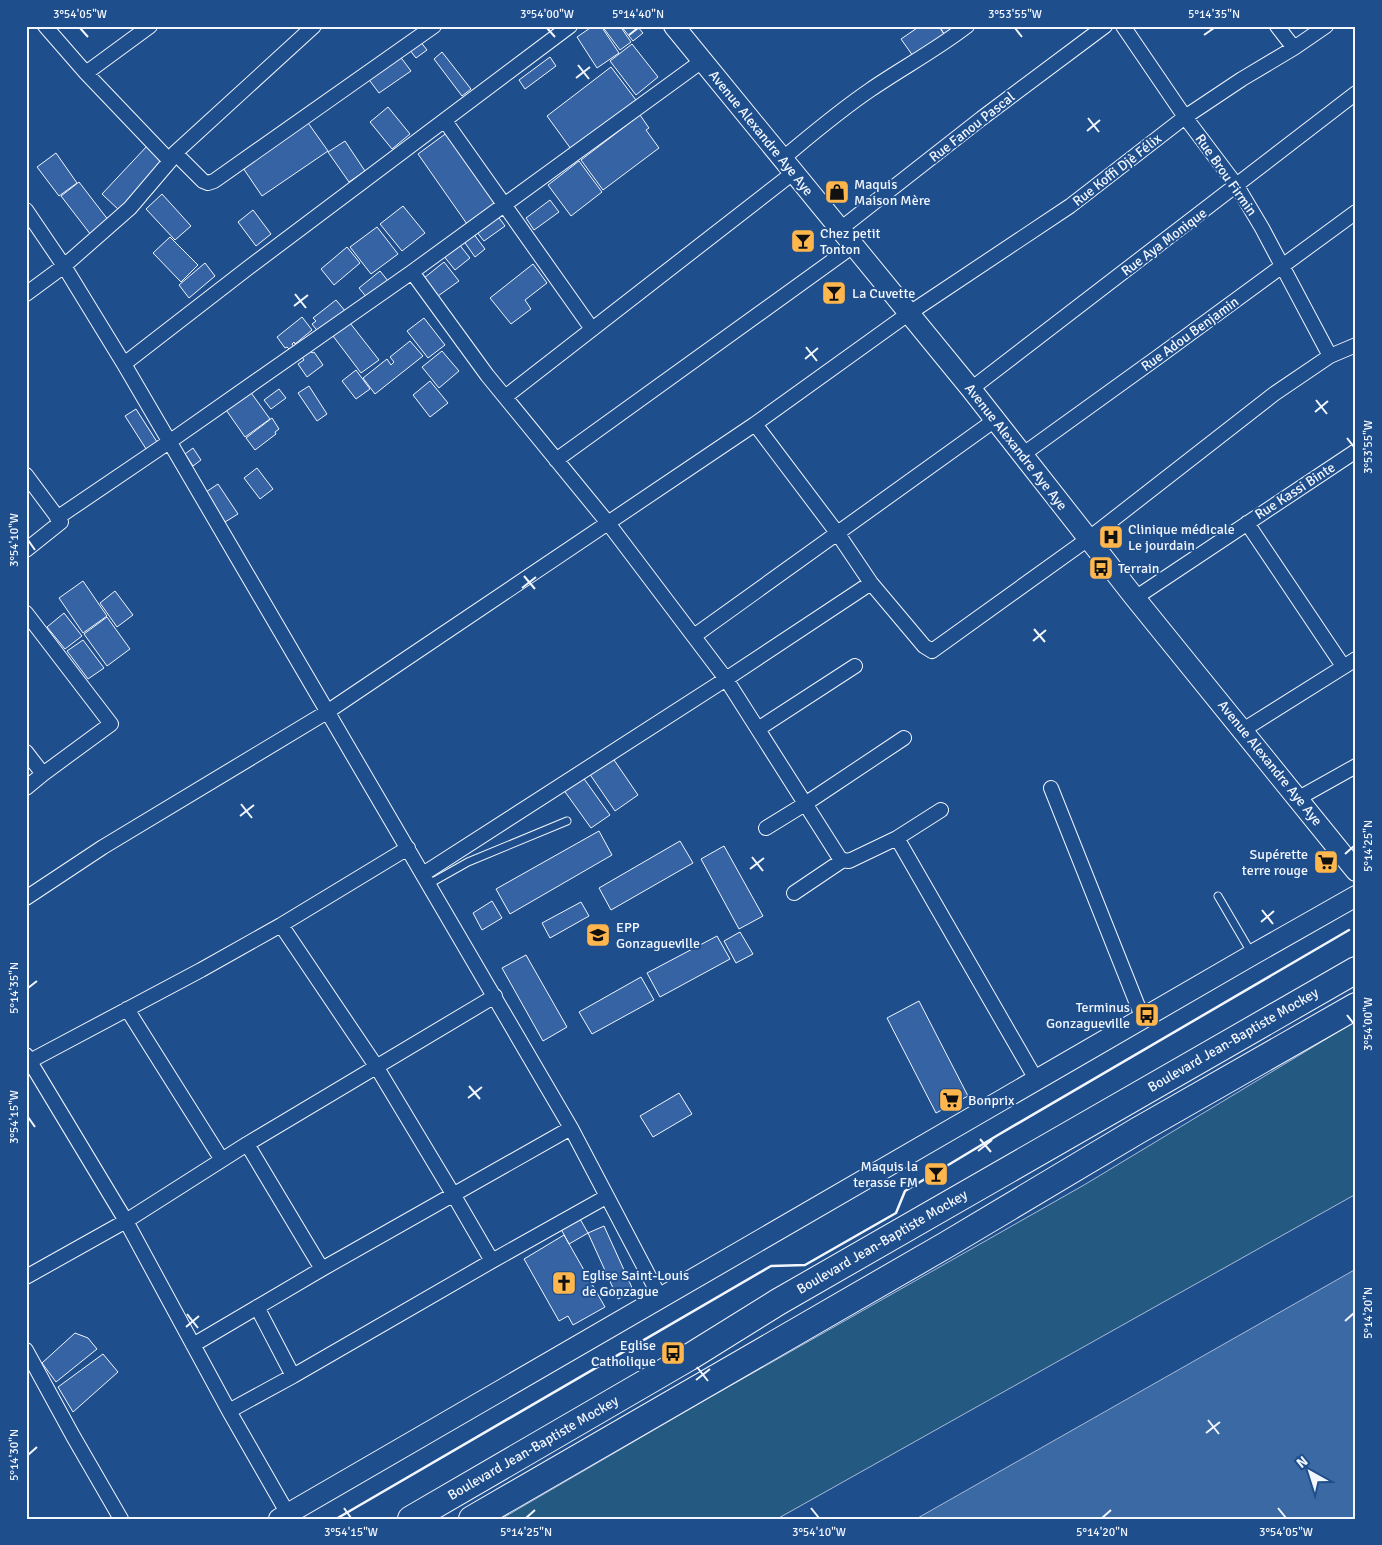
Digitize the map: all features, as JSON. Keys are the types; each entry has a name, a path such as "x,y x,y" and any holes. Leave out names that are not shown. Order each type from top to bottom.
{"highway":[{"name":"Boulevard Jean-Baptiste Mockey","path":"411,1519 688,1358 802,1288 1356,970"},
{"path":"472,1519 954,1240 1137,1131 1356,1006"}],"street":[{"path":"45,26 86,73 173,157 208,183 434,26"},
{"path":"86,73 150,26"},
{"path":"26,294 64,266 130,208 173,157 314,26"},
{"path":"124,364 270,251 570,26"},
{"name":"Avenue Alexandre Aye Aye","path":"674,26 971,389 1135,598 1356,871"},
{"path":"505,397 592,329 787,166 842,110 871,89 949,40 967,26"},
{"name":"Rue Fanou Pascal","path":"840,230 982,118 1105,26"},
{"name":"Rue Brou Firmin","path":"1123,26 1184,117 1237,186 1262,228 1330,356"},
{"path":"1277,26 1294,48"},
{"name":"Rue Koffi Djè Félix","path":"26,898 103,847 327,712 755,424 908,314 1070,206 1184,117 1326,26"},
{"path":"57,518 412,272 702,61"},
{"name":"Rue Aya Monique","path":"971,389 1356,93"},
{"path":"445,121 592,329"},
{"path":"26,210 64,266 124,364 495,996 571,1128 661,1299"},
{"name":"Rue Adou Benjamin","path":"1022,455 1283,267 1356,212"},
{"path":"556,460 853,246"},
{"path":"412,272 487,375 608,523 726,679 839,857 849,861 897,838 941,810"},
{"path":"755,424 838,534 871,583 924,646 932,651 1088,538 1274,394 1330,356 1356,346"},
{"path":"694,636 995,420"},
{"name":"Rue Kassi Binte","path":"1135,598 1356,451"},
{"path":"26,475 61,522 26,550"},
{"path":"1247,523 1343,666"},
{"path":"426,879 871,583"},
{"path":"26,614 111,724 26,788"},
{"path":"1243,730 1356,659"},
{"path":"758,729 856,666"},
{"path":"766,828 806,804 904,738"},
{"path":"26,752 43,774"},
{"path":"1297,798 1356,766"},
{"path":"1051,788 1143,1019"},
{"path":"897,838 1037,1080"},
{"path":"408,848 281,925 200,970 28,1058 126,1221 284,1516 1356,896"},
{"path":"794,893 843,860"},
{"path":"281,925 376,1066 454,1194 492,1261"},
{"path":"26,1277 126,1221 247,1144 495,996"},
{"path":"126,1009 222,1160"},
{"path":"193,1345 322,1269 571,1128"},
{"path":"247,1144 322,1269"},
{"path":"228,1411 606,1197"},
{"path":"257,1307 292,1376"},
{"path":"26,1350 121,1519"}],"lane":[{"path":"426,879 567,820"},
{"path":"1218,896 1252,955"}],"shaded area":[{"path":"1356,1021 1356,1194 777,1519 501,1519 707,1399 1084,1185"},
{"path":"1356,1269 1356,1519 916,1519"}],"building":[{"path":"593,26 601,26 619,53 597,68 577,37"},
{"path":"602,26 620,26 631,42 620,50"},
{"path":"621,26 637,26 643,33 633,41"},
{"path":"920,26 939,26 944,34 913,56 901,39"},
{"path":"939,26 955,26 944,34"},
{"path":"420,41 427,50 416,58 409,49"},
{"path":"632,44 658,77 636,95 610,61"},
{"path":"442,52 471,89 462,96 434,59"},
{"path":"399,55 411,71 379,93 367,77"},
{"path":"550,57 556,66 525,89 519,80"},
{"path":"611,67 636,100 571,149 547,116"},
{"path":"388,107 410,134 392,149 370,122"},
{"path":"640,115 649,128 646,130 659,148 603,190 581,160"},
{"path":"306,120 328,151 262,196 241,165"},
{"path":"448,132 498,202 467,224 418,154"},
{"path":"345,141 365,171 349,182 328,152"},
{"path":"148,145 167,163 121,212 102,194"},
{"path":"56,153 77,183 59,196 37,167"},
{"path":"579,161 602,192 571,216 548,185"},
{"path":"79,182 109,221 91,235 61,196"},
{"path":"162,194 191,226 175,240 146,209"},
{"path":"550,200 559,212 534,230 526,218"},
{"path":"403,206 425,233 402,251 380,224"},
{"path":"253,210 271,234 256,246 238,222"},
{"path":"497,215 505,226 484,241 476,231"},
{"path":"377,227 398,254 371,274 350,247"},
{"path":"473,233 485,249 475,257 463,240"},
{"path":"170,237 198,265 181,282 153,253"},
{"path":"458,243 470,258 455,270 443,255"},
{"path":"347,247 360,263 334,285 321,269"},
{"path":"444,262 459,281 438,296 424,278"},
{"path":"205,263 215,276 189,298 179,285"},
{"path":"533,264 547,283 525,300 531,309 511,324 490,298"},
{"path":"380,271 389,282 368,299 359,288"},
{"path":"336,300 346,312 319,333 312,324 316,321 313,318"},
{"path":"302,317 312,330 295,344 294,342 292,344 294,347 290,350 287,347 285,348 277,337"},
{"path":"424,318 445,345 428,358 407,331"},
{"path":"350,323 379,360 361,373 333,336"},
{"path":"410,341 423,356 375,394 363,378 387,359 391,365 394,362 390,357"},
{"path":"310,350 312,353 314,352 323,365 307,377 298,364 304,360 302,357"},
{"path":"442,351 459,371 439,388 422,367"},
{"path":"356,370 370,389 356,399 342,381"},
{"path":"430,381 448,403 430,417 413,395"},
{"path":"309,386 327,414 317,421 298,393"},
{"path":"279,389 286,398 271,409 264,400"},
{"path":"249,390 270,419 245,437 224,407"},
{"path":"136,409 159,445 148,452 125,416"},
{"path":"272,418 279,429 275,432 276,434 255,450 246,438"},
{"path":"193,448 201,460 193,466 185,454"},
{"path":"257,468 273,489 260,499 244,478"},
{"path":"218,484 238,514 225,522 206,492"},
{"path":"83,581 107,616 83,633 59,598"},
{"path":"115,591 133,615 117,627 100,603"},
{"path":"64,613 82,636 65,649 47,627"},
{"path":"107,617 130,649 107,666 84,634"},
{"path":"83,640 104,668 88,679 67,651"},
{"path":"612,757 638,795 615,811 589,773"},
{"path":"582,776 610,815 591,828 563,789"},
{"path":"599,831 612,855 510,914 496,889"},
{"path":"680,841 693,863 611,910 599,888"},
{"path":"724,846 763,916 739,929 701,859"},
{"path":"492,901 502,918 482,930 473,913"},
{"path":"581,902 589,916 550,938 542,923"},
{"path":"740,932 753,954 736,963 724,941"},
{"path":"717,936 730,959 660,997 647,973"},
{"path":"526,955 567,1027 543,1041 502,968"},
{"path":"641,977 654,1000 592,1034 579,1012"},
{"path":"919,1001 968,1096 936,1113 887,1018"},
{"path":"679,1093 692,1114 653,1137 640,1116"},
{"path":"580,1219 588,1233 569,1244 561,1229"},
{"path":"604,1226 634,1292 618,1299 588,1233"},
{"name":"Eglise Saint-Louis de Gonzague","path":"564,1235 605,1307 573,1325 568,1316 559,1321 524,1259"},
{"path":"75,1333 88,1338 97,1349 56,1382 42,1363"},
{"path":"103,1354 118,1372 73,1412 58,1387"}],"wall":[{"path":"336,1519 771,1266 805,1265 896,1213 905,1191 1349,930"}],"place":[{"name":"Maquis Maison Mère","path":"837,192"},
{"name":"Chez petit Tonton","path":"803,241"},
{"name":"La Cuvette","path":"834,293"},
{"name":"Clinique médicale Le jourdain","path":"1111,537"},
{"name":"Terrain","path":"1101,568"},
{"name":"Supérette terre rouge","path":"1326,862"},
{"name":"EPP Gonzagueville","path":"598,935"},
{"name":"Terminus Gonzagueville","path":"1147,1015"},
{"name":"Bonprix","path":"951,1100"},
{"name":"Maquis la terasse FM","path":"936,1174"},
{"name":"Eglise Saint-Louis de Gonzague","path":"564,1283"},
{"name":"Eglise Catholique","path":"673,1353"}]}
